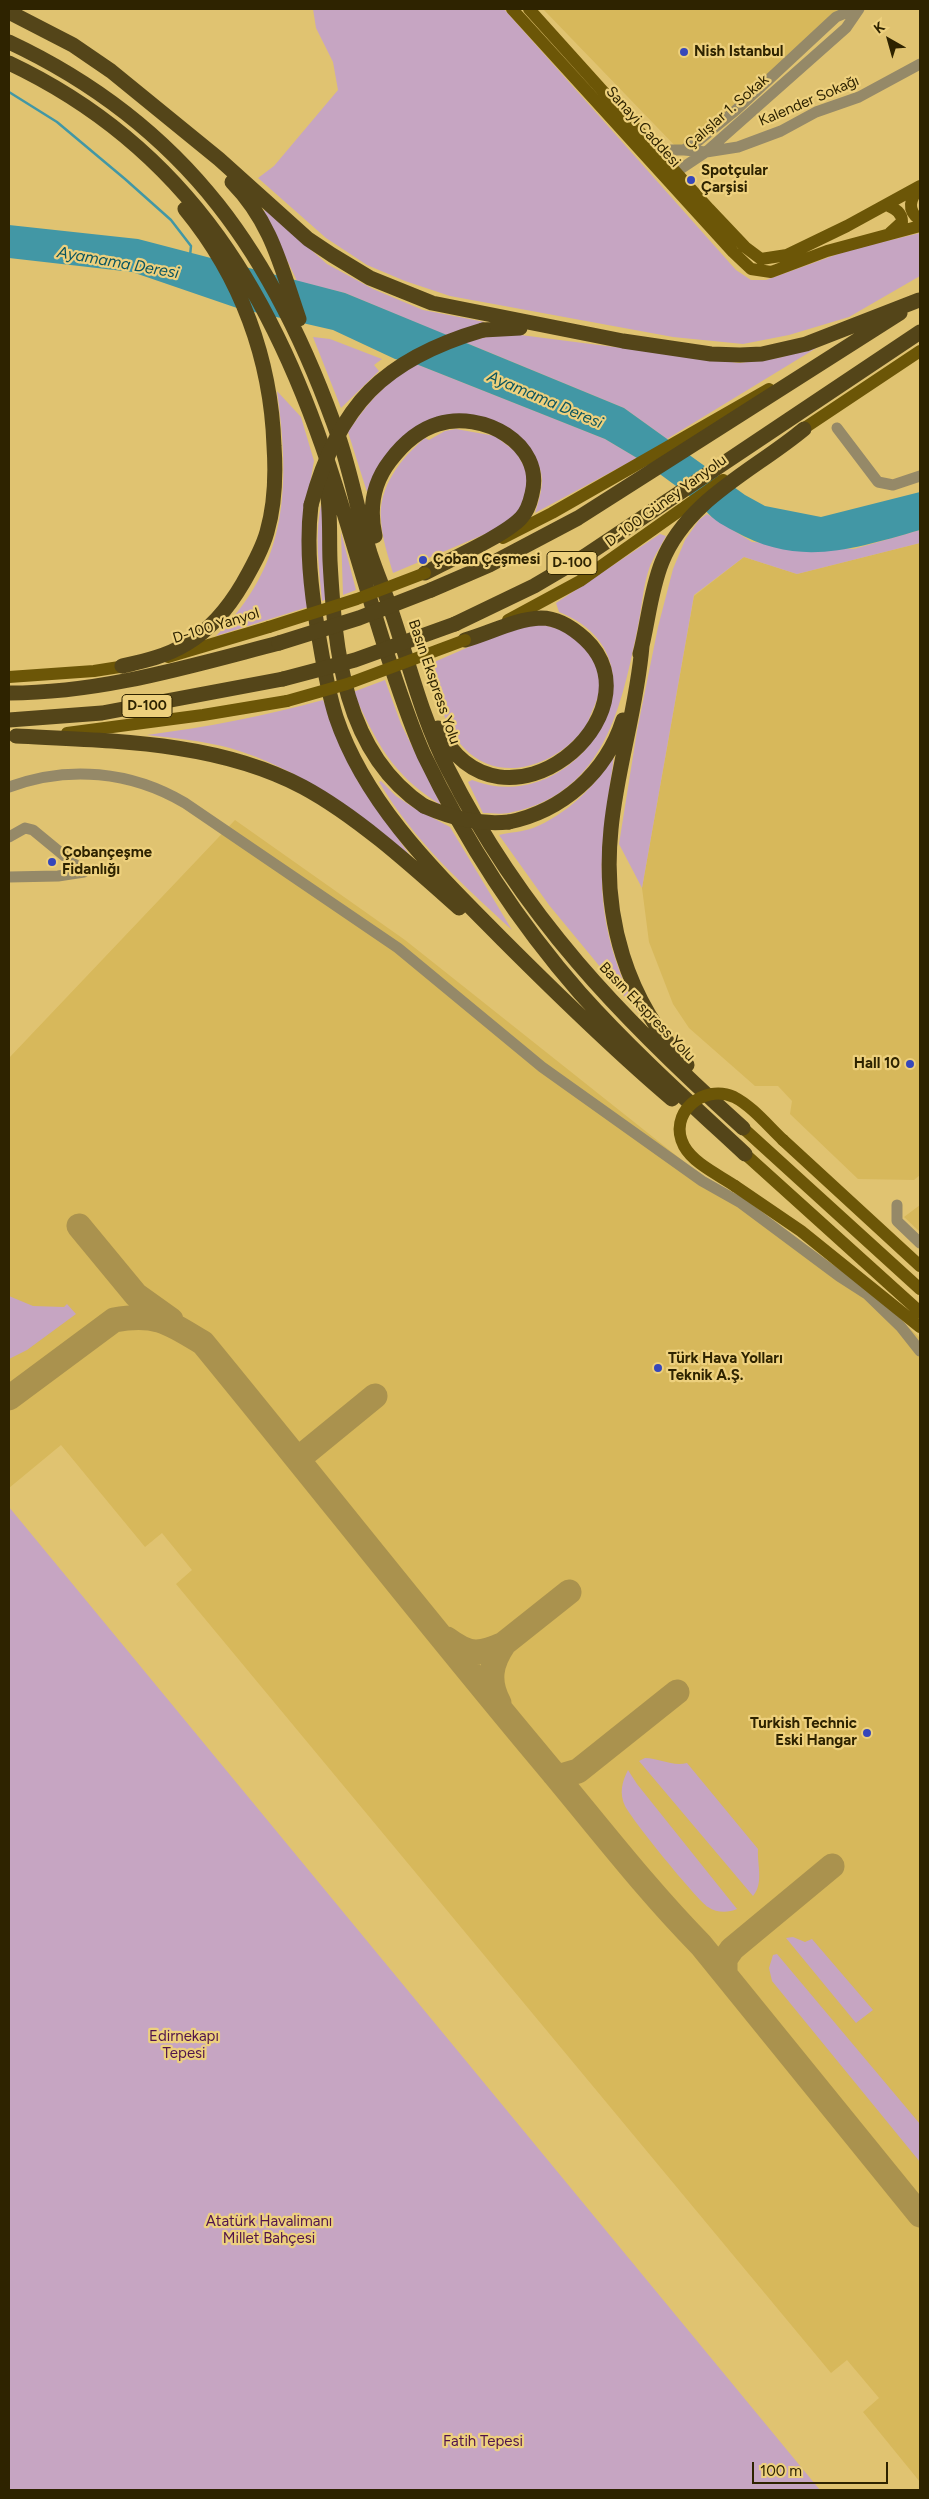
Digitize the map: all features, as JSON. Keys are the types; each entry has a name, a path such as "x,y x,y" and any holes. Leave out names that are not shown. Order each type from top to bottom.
{"highway":[{"path":"24,9 62,34 73,45"},
{"path":"9,12 73,45 111,71 219,159 308,239 349,267 370,278 432,303 559,330 711,354 762,354 826,338 870,318 920,300"},
{"path":"9,42 50,62 89,86 157,138 185,164 217,201 259,262 298,329"},
{"path":"9,62 44,80 90,110 130,140 187,195 235,258 274,328 299,385 335,484 370,603 402,700 436,777 483,863 505,897 581,993 667,1081 745,1154"},
{"path":"194,140 206,156 250,202 267,229 280,259 298,329"},
{"path":"122,666 166,653 199,636 214,622 238,592 267,534 274,493 272,412 260,351 246,310 232,278 215,250 167,186 154,162"},
{"name":"D-100","path":"9,692 70,689 128,681 279,643 359,618 431,590 489,565 578,518 920,300"},
{"path":"559,330 500,328 483,330 449,341 416,356 372,388 348,416 324,462 311,505 309,547 313,604 326,680 337,719 354,756 390,815 452,888 576,1012 646,1077 720,1140 745,1154"},
{"name":"Basın Ekspress Yolu","path":"298,329 340,442 372,557 435,743 488,843 528,902 568,955 673,1065 743,1128"},
{"name":"D-100","path":"9,720 72,717 102,713 284,679 355,660 455,624 534,586 585,556 920,332"},
{"path":"381,580 371,520 372,507 378,482 396,453 418,434 439,423 472,424 500,431 517,443 530,462 534,488 525,513 510,528 425,572"},
{"path":"313,424 328,494 335,625 346,693 356,720 380,764 400,788 424,806 450,816 476,822 509,822 539,814 559,803 598,769 611,750 620,730 642,646 654,585 662,562 684,523 702,505 804,429"},
{"path":"414,679 450,748 461,761 481,773 509,778 538,774 560,762 585,740 600,714 606,680 602,663 596,652 575,631 555,620 542,618 525,620 465,640"},
{"path":"642,646 639,679 610,828 609,886 614,928 626,970 645,1011 675,1052 743,1128"},
{"path":"13,736 152,745 204,752 246,764 302,786 342,811 428,881 478,925 510,947"}],"main road":[{"name":"Sanayi Caddesi","path":"512,9 733,252 752,269 771,272 827,250 920,226"},
{"name":"Sanayi Caddesi","path":"529,9 745,247 762,259 787,255 920,187"},
{"path":"920,187 911,201 910,209 920,220"},
{"path":"887,205 896,210 902,218 902,222 890,233"},
{"name":"D-100 Güney Yanyolu","path":"13,736 83,732 213,714 287,701 347,684 465,640 518,615 580,581 736,470 804,429 920,351"},
{"name":"D-100 Yanyol","path":"9,677 60,675 122,666 194,651 356,599 486,547 552,513 792,375 836,354"},
{"path":"920,1266 746,1106 729,1095 716,1093 704,1095 687,1107 682,1118 680,1130 686,1149 690,1154 809,1238 920,1327"},
{"name":"Basın Ekspress Yolu","path":"743,1128 920,1289"},
{"path":"745,1154 920,1312"}],"street":[{"path":"684,150 736,110 836,17 857,9"},
{"name":"Çalışlar 1. Sokak","path":"676,172 706,152 846,28 857,9"},
{"name":"Kalender Sokağı","path":"706,152 738,147 781,131 816,112 859,97 920,64"},
{"path":"655,150 706,152"},
{"path":"837,428 878,482 893,485 920,476"},
{"path":"9,787 46,777 110,774 150,785 185,803 398,948 542,1067 702,1181 741,1203 840,1276 868,1294 901,1327 920,1350"},
{"path":"9,837 25,828 33,830 84,872 58,876 9,877"},
{"path":"897,1205 897,1221 920,1243"}],"shaded area":[{"path":"543,9 842,9 682,153"},
{"path":"920,543 920,1175 914,1180 858,1179 790,1114 792,1101 778,1086 755,1086 689,1028 673,1004 649,942 642,888 694,596 744,557 797,574"},
{"path":"235,820 405,940 702,1176 866,1288 920,1338 920,2482 863,2412 879,2398 847,2360 831,2373 176,1584 192,1570 162,1533 145,1547 61,1445 9,1488 9,1058"},
{"path":"920,1205 920,1232 904,1217"}],"green space":[{"path":"313,9 504,9 736,270 751,280 766,280 849,250 920,233 920,276 849,317 789,335 743,344 673,337 450,296 405,281 367,265 326,238 258,178 274,166 338,90 333,62 316,28"},
{"path":"265,209 327,264 373,289 423,310 485,322 446,335 345,293 297,281 264,212"},
{"path":"505,333 739,363 778,358 818,347 667,439 624,408 464,342"},
{"path":"313,337 330,339 382,359 374,365 379,371 341,408"},
{"path":"416,364 605,439 637,458 535,513 542,480 540,469 527,445 506,427 494,422 467,416 453,417 404,447 380,465 367,492 348,432 378,394 394,379"},
{"path":"277,391 301,417 314,461 305,512 308,607 216,636 240,609 258,581 271,552 279,522 283,491 283,459"},
{"path":"456,429 495,436 516,452 529,475 522,512 497,529 393,573 381,520 383,496 387,485 400,464 425,438 429,440 445,431"},
{"path":"322,500 327,599 322,601 318,525"},
{"path":"707,514 752,542 854,549 920,530 920,543 797,574 744,557 694,595 642,888 619,844 637,731 658,627 673,569 685,540 699,520"},
{"path":"341,532 356,590 343,595"},
{"path":"660,534 666,536 648,573 625,686 616,714 604,741 589,765 569,786 544,802 509,813 483,813 468,782 472,780 511,787 547,778 578,758 600,729 612,697 611,664 594,634 559,612 556,603"},
{"path":"536,624 560,630 584,647 598,667 600,687 597,698 584,729 557,754 542,762 526,766 509,768 493,766 478,759 464,748 458,740 442,709 425,666 510,629"},
{"path":"385,680 401,724 441,805 410,781 387,756 353,692"},
{"path":"323,700 357,780 411,857 348,808 280,767 230,748 147,735 236,720"},
{"path":"614,756 602,850 603,899 608,934 618,967 639,1014 549,905 499,835 529,829 557,815 589,789"},
{"path":"381,781 396,796 414,808 450,827 512,930 423,843 393,804 379,782"},
{"path":"9,1296 33,1306 64,1307 67,1304 76,1314 27,1350 9,1359"},
{"name":"Atatürk Havalimanı Millet Bahçesi","path":"9,1507 820,2490 9,2490"},
{"path":"645,1758 676,1764 687,1763 758,1849 759,1880 753,1896 639,1761"},
{"path":"628,1770 637,1784 737,1909 722,1912 708,1907 691,1890 651,1842 630,1814 623,1801 622,1788"},
{"path":"793,1937 805,1942 812,1939 873,2010 856,2023 786,1938"},
{"path":"777,1954 920,2124 920,2162 772,1981 769,1968 773,1955"}],"water":[{"name":"Ayamama Deresi","path":"9,225 138,239 345,293 624,408 745,495 765,506 821,517 920,492 920,530 872,543 826,552 781,549 758,542 716,520 708,514 702,505 642,461 605,439 416,364 395,359 333,330 237,308 132,272 9,258"}],"waterway":[{"path":"9,92 57,122 171,220 191,246 190,256"}],"taxiway":[{"path":"79,1226 136,1295 171,1320"},
{"path":"9,1398 114,1320 140,1317 151,1318 171,1324 203,1343 502,1711 641,1879 701,1945 920,2215"},
{"path":"298,1459 375,1396"},
{"path":"491,1654 569,1592"},
{"path":"447,1639 455,1645 475,1652 481,1652 504,1644 496,1658 492,1672 493,1687 499,1703"},
{"path":"554,1774 561,1776 578,1771 677,1692"},
{"path":"725,1974 725,1959 732,1949 832,1866"}],"place":[{"name":"Nish Istanbul","path":"684,52"},
{"name":"Spotçular Çarşisi","path":"691,180"},
{"name":"Çoban Çeşmesi","path":"423,560"},
{"name":"Çobançeşme Fidanlığı","path":"52,862"},
{"name":"Hall 10","path":"910,1064"},
{"name":"Türk Hava Yolları Teknik A.Ş.","path":"658,1368"},
{"name":"Turkish Technic Eski Hangar","path":"867,1733"}],"park label":[{"name":"Edirnekapı Tepesi","path":"184,2046"},
{"name":"Fatih Tepesi","path":"483,2442"}]}
